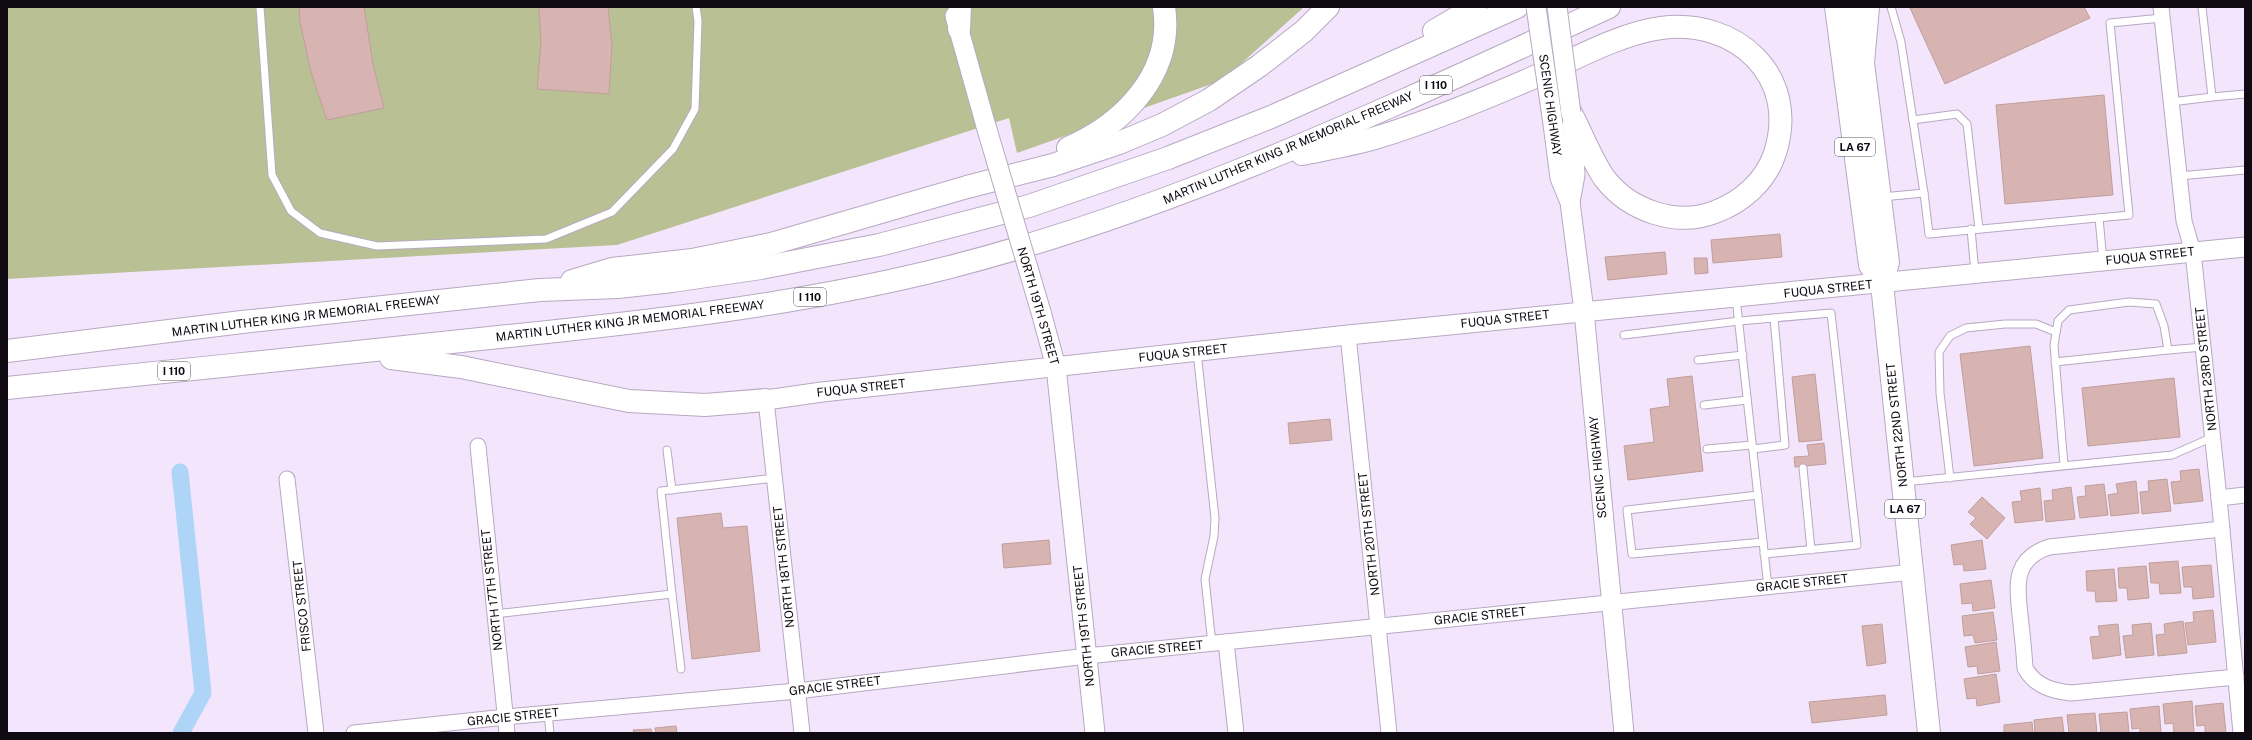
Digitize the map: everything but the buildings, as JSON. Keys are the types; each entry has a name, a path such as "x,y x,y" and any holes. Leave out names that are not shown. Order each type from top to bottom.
{"main road":[{"path":"959,29 960,7"},
{"path":"967,187 1075,146 1103,130 1125,112 1148,86 1158,63 1164,33 1164,7"},
{"path":"540,290 612,269 692,260 771,244 1094,152 1162,125 1209,100 1259,66 1304,30 1328,7"},
{"path":"1344,84 1475,7"},
{"name":"MARTIN LUTHER KING JR MEMORIAL FREEWAY","path":"7,351 242,322 540,290 618,287 715,275 840,253 948,228 1060,196 1168,158 1246,127 1517,7"},
{"name":"MARTIN LUTHER KING JR MEMORIAL FREEWAY","path":"7,388 342,354 692,316 769,304 950,267 1070,233 1186,192 1262,162 1609,7"},
{"name":"NORTH 22ND STREET","path":"1836,7 1870,265 1882,284"},
{"name":"NORTH 22ND STREET","path":"1856,7 1888,262 1882,284 1929,733"},
{"path":"1863,63 1868,7"},
{"path":"1262,162 1375,138 1480,100 1618,40 1648,30 1673,27 1707,29 1729,38 1749,51 1764,68 1775,90 1780,126 1773,159 1761,179 1743,197 1726,208 1709,215 1679,218 1663,216 1642,208 1614,189 1598,168 1571,113"},
{"path":"342,354 406,359 460,367 628,401 705,405 766,400"}],"street":[{"name":"NORTH 19TH STREET","path":"952,7 1056,367 1095,733"},
{"name":"SCENIC HIGHWAY","path":"1536,7 1560,178 1570,202 1584,311 1624,733"},
{"name":"SCENIC HIGHWAY","path":"1557,7 1571,113 1575,175 1570,202"},
{"name":"NORTH 23RD STREET","path":"2162,12 2184,222 2193,252 2213,437 2241,733"},
{"name":"FUQUA STREET","path":"766,400 822,392 1348,335 1584,311 1614,310 1882,284 2245,247"},
{"name":"NORTH 20TH STREET","path":"1348,335 1389,733"},
{"name":"NORTH 18TH STREET","path":"766,400 802,733"},
{"name":"NORTH 17TH STREET","path":"478,446 507,733"},
{"name":"FRISCO STREET","path":"288,479 316,733"},
{"path":"2219,498 2245,495"},
{"path":"2222,529 2049,547 2031,556 2023,565 2017,583 2025,668 2030,678 2041,686 2060,692 2236,677"},
{"name":"GRACIE STREET","path":"354,733 548,713 797,691 1087,656 1913,572"},
{"path":"1219,643 1236,733"}],"lane":[{"path":"260,7 272,175 291,211 320,233 377,246 546,239 612,212 673,149 695,109 698,21 696,7"},
{"path":"1891,7 1901,42 1929,234 2129,215 2110,23 2162,12"},
{"path":"2202,7 2212,98"},
{"path":"2171,102 2245,94"},
{"path":"1913,120 1958,114 1967,124 1979,229"},
{"path":"2179,176 2245,170"},
{"path":"1880,198 1924,193"},
{"path":"2099,218 2103,261"},
{"path":"1971,230 1975,274"},
{"path":"1736,298 1768,587"},
{"path":"2064,465 2054,345 2058,321 2069,310 2129,302 2156,304 2164,326 2168,350"},
{"path":"1624,335 1739,321 1831,313 1856,546 1764,554"},
{"path":"1707,449 1786,446 1774,318"},
{"path":"1950,478 1940,393 1939,352 1950,336 1966,328 2005,324 2036,324 2056,332"},
{"path":"2055,362 2203,347"},
{"path":"1196,352 1215,518 1214,536 1205,579 1219,643"},
{"path":"1698,360 1742,355"},
{"path":"1704,405 1747,400"},
{"path":"1902,482 2172,455 2213,437"},
{"path":"668,450 672,490"},
{"path":"1803,468 1811,550"},
{"path":"681,669 661,491 775,478"},
{"path":"1758,495 1627,510 1632,554 1763,542"},
{"path":"495,614 672,594"},
{"path":"548,713 550,733"}],"green space":[{"path":"7,7 1304,7 1223,80 1017,153 1009,118 617,245 7,279"}],"waterway":[{"path":"180,472 203,693 181,733"}]}
